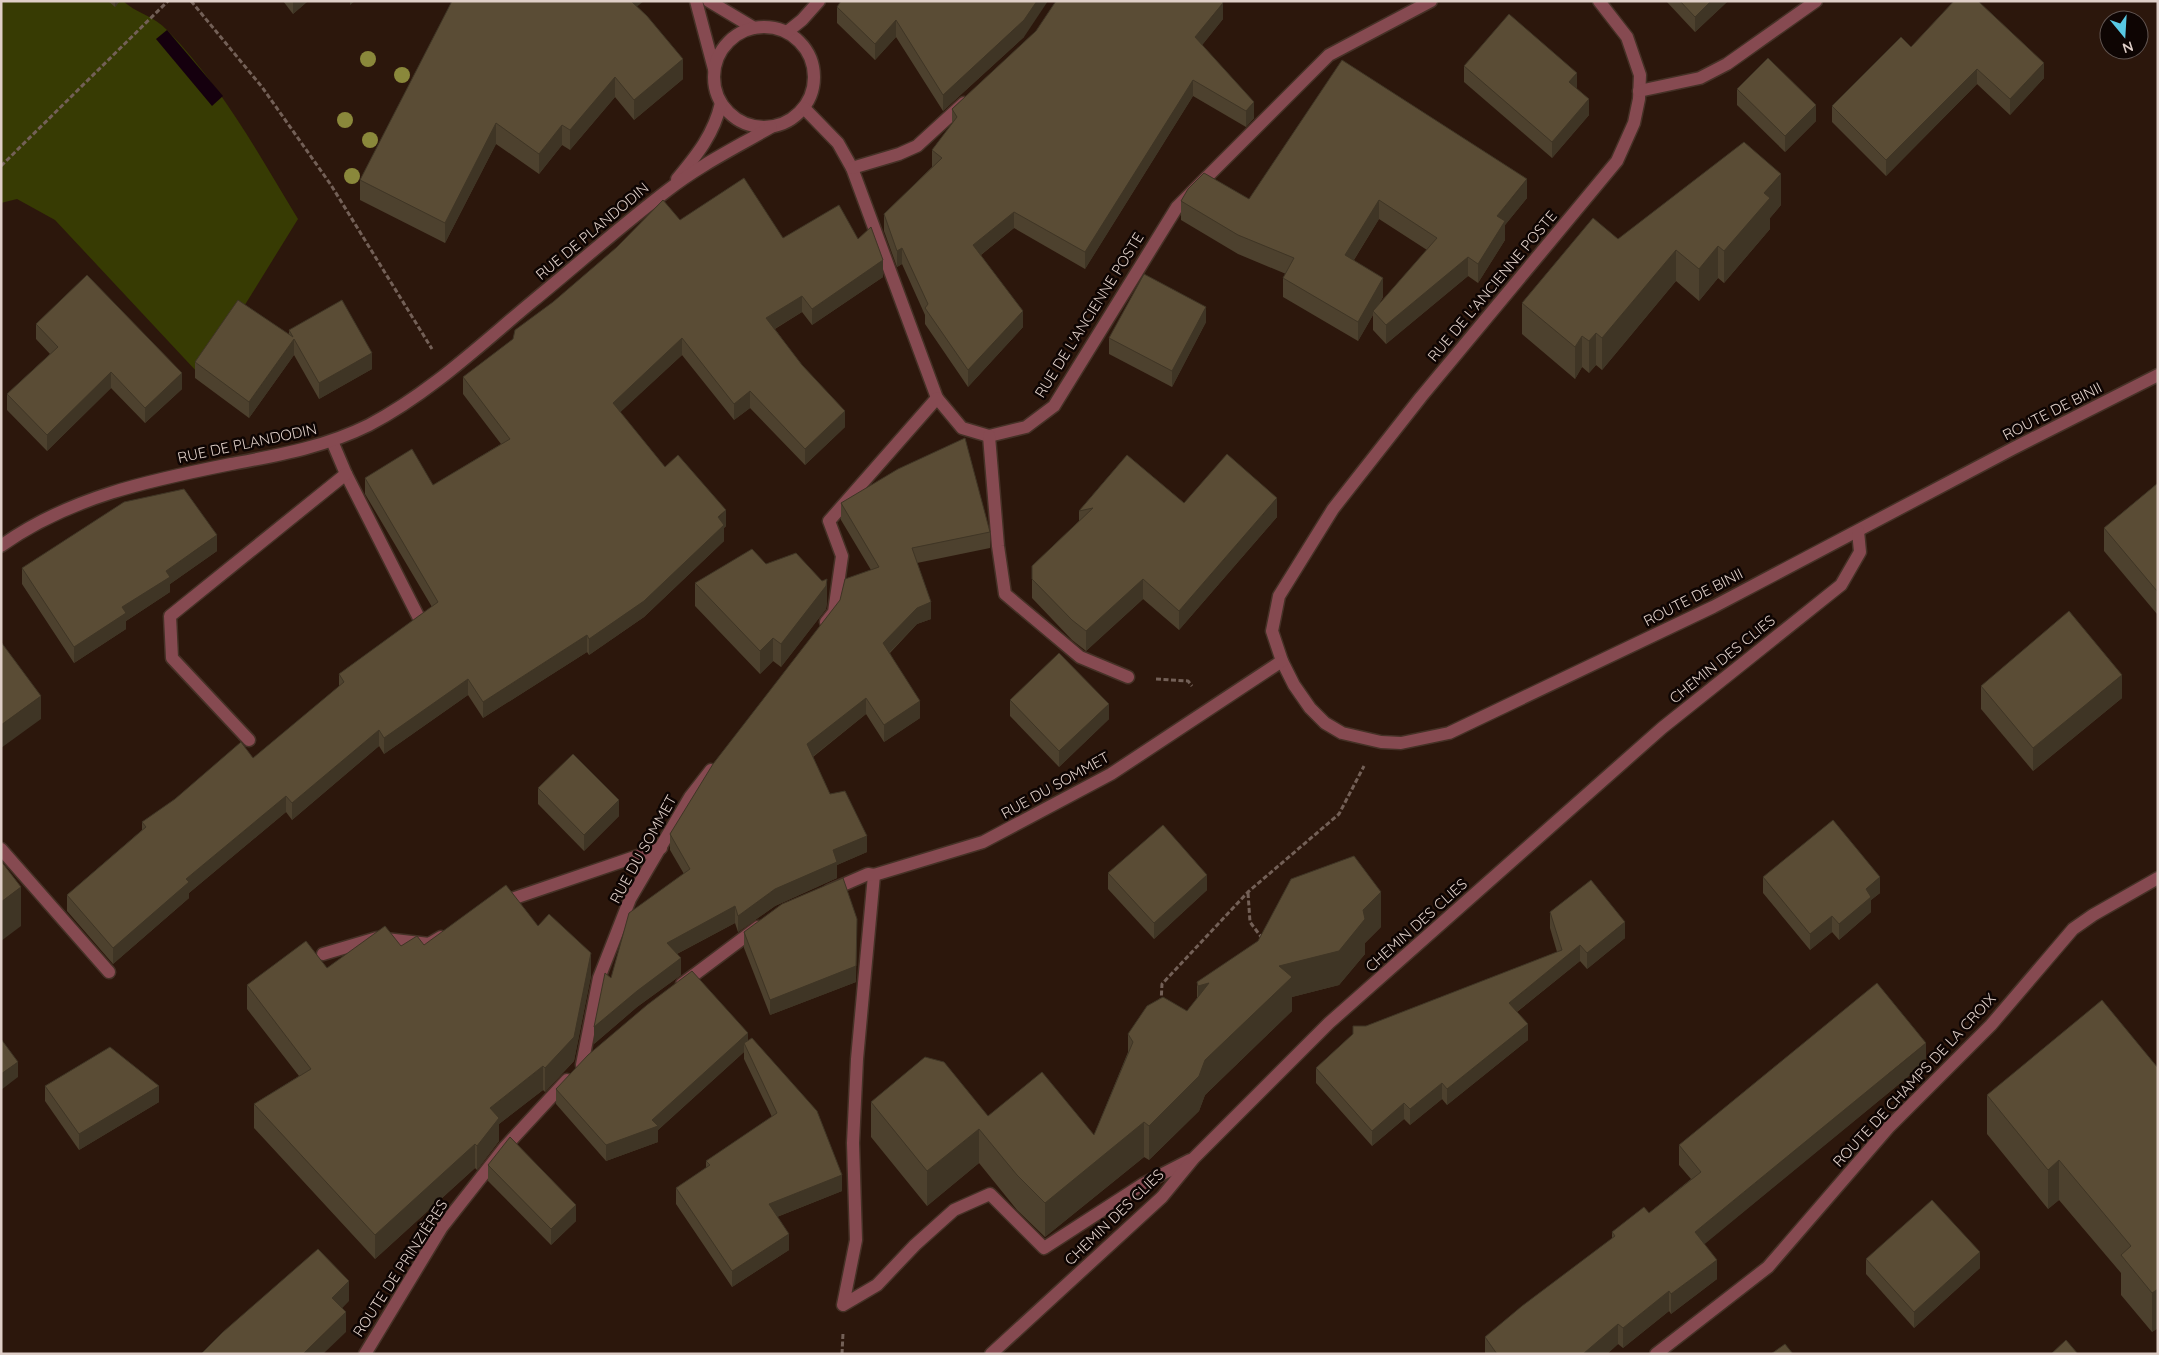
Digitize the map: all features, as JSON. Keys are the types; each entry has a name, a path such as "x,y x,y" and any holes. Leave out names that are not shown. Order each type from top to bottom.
{"street":[{"path":"696,1 714,71 715,84 721,103 732,116 748,125 771,127 793,119 804,108 814,88 814,66 805,47 787,32 774,28 754,28 739,33 727,43 718,56 714,71"},
{"path":"709,1 754,28"},
{"path":"787,32 802,20 819,1"},
{"name":"RUE DE L'ANCIENNE POSTE","path":"989,436 1026,427 1054,406 1177,207 1329,55 1431,1"},
{"name":"RUE DE L'ANCIENNE POSTE","path":"1272,631 1279,596 1333,509 1421,397 1617,161 1634,123 1640,76 1627,37 1606,7 1599,1"},
{"path":"1639,91 1700,78 1727,64 1816,1"},
{"path":"852,168 899,154 917,146 974,94"},
{"name":"RUE DE PLANDODIN","path":"669,189 706,144 718,119 721,103"},
{"path":"804,108 838,143 852,168 937,398 962,428 989,436 998,546 1005,594 1080,657 1128,677"},
{"name":"RUE DE PLANDODIN","path":"1,546 49,518 119,489 296,451 332,441 368,425 401,407 434,383 669,189 712,161 771,127"},
{"name":"ROUTE DE BINII","path":"1272,631 1282,661 1294,685 1310,708 1325,723 1342,733 1377,741 1401,742 1449,733 1713,606 2158,375"},
{"path":"816,635 834,612 842,556 829,521 937,398"},
{"path":"332,441 346,474 420,622"},
{"path":"249,740 172,658 170,616 346,474"},
{"name":"CHEMIN DES CLIES","path":"991,1354 1162,1197 1194,1158 1329,1023 1662,728 1841,585 1860,552 1858,530"},
{"name":"RUE DU SOMMET","path":"814,897 868,874 874,875 983,842 1111,774 1282,661"},
{"name":"RUE DU SOMMET","path":"582,1065 599,978 630,900 690,797 720,759"},
{"path":"488,910 506,900 661,848"},
{"path":"1,849 109,972"},
{"path":"874,875 857,1058 854,1143 856,1240 843,1305 877,1285 915,1245 954,1210 990,1194 1044,1248 1143,1184 1194,1158"},
{"name":"ROUTE DE CHAMPS DE LA CROIX","path":"1656,1354 1768,1267 1888,1128 1991,1025 2073,929 2093,915 2158,878"},
{"path":"674,990 770,918"},
{"path":"323,954 377,938 429,944 454,929"},
{"path":"582,1065 596,1052"},
{"name":"ROUTE DE PRINZIÈRES","path":"365,1354 442,1227 505,1147 582,1065"}],"path":[{"path":"1,166 168,1"},
{"path":"191,1 262,87 331,185 435,354"},
{"path":"1128,677 1188,681 1210,709"},
{"path":"1160,1011 1162,984 1248,892 1339,814 1377,741"},
{"path":"1248,892 1250,922 1264,941"}],"green space":[{"path":"1,1 123,1 162,25 205,73 222,97 298,219 238,316 198,373 55,220 17,199 1,203"}],"shaded area":[{"path":"167,30 223,96 212,106 156,39"}],"building":[{"path":"452,1 631,1 647,16 683,59 634,100 615,77 570,130 562,125 539,154 496,123 445,223 360,180"},
{"path":"841,1 1037,1 1024,20 943,95 896,20 875,44 837,7"},
{"path":"1056,1 1221,1 1223,3 1195,37 1254,102 1246,111 1193,80 1085,252 1014,212 973,245 1023,311 968,370 925,308 928,304 902,248 897,251 884,214 942,158 932,150 957,117 952,109 1036,31"},
{"path":"1680,1 1711,1 1695,17"},
{"path":"1954,1 1978,1 2044,63 2010,99 1977,69 1886,160 1832,106 1901,37 1911,47"},
{"path":"1509,14 1577,73 1569,82 1589,99 1552,142 1464,66"},
{"path":"1768,58 1816,105 1785,136 1737,89"},
{"path":"1342,60 1527,179 1497,216 1505,221 1478,264 1468,257 1386,325 1373,311 1437,238 1379,200 1345,255 1383,278 1358,322 1283,278 1294,258 1238,235 1181,201 1188,189 1204,173 1249,199"},
{"path":"1744,142 1781,174 1764,193 1770,198 1724,251 1718,246 1699,269 1676,250 1602,338 1596,333 1589,341 1582,336 1575,347 1522,303 1593,218 1618,239"},
{"path":"744,178 783,238 839,205 858,239 871,227 883,260 812,309 802,296 766,318 802,365 845,411 805,449 750,391 734,404 682,338 613,403 665,467 678,455 726,510 718,517 724,525 644,601 589,639 587,635 483,702 468,679 384,738 379,730 292,803 286,796 186,879 189,882 113,948 67,895 146,827 142,822 175,799 241,742 253,758 344,682 339,674 438,602 365,478 412,449 433,485 510,439 463,377 513,339 515,330 553,302 617,247 663,200 680,220"},
{"path":"1144,274 1206,307 1172,371 1109,338"},
{"path":"87,275 182,373 145,408 111,372 47,435 7,394 58,347 36,324"},
{"path":"238,300 293,337 289,330 342,300 372,353 319,383 294,339 249,402 195,362"},
{"path":"965,438 990,532 912,548 931,602 917,608 883,643 920,701 884,725 866,698 807,744 830,794 845,791 867,836 833,850 837,862 775,889 738,916 735,906 667,943 681,958 594,1027 605,973 611,978 629,913 690,869 670,834 713,764 840,600 845,579 879,567 841,503 898,469"},
{"path":"1227,454 1277,498 1179,611 1143,579 1086,631 1072,620 1032,579 1032,566 1093,508 1079,511 1127,455 1184,503"},
{"path":"2158,483 2158,590 2157,591 2104,528"},
{"path":"184,489 217,535 166,571 170,577 122,607 126,613 74,647 22,568 124,502"},
{"path":"752,549 766,564 796,553 822,581 827,579 826,586 781,644 773,638 760,651 695,583"},
{"path":"2069,611 2122,675 2033,748 1981,686"},
{"path":"1,642 41,696 1,725"},
{"path":"1059,653 1109,704 1059,751 1010,700"},
{"path":"573,754 619,800 584,835 538,788"},
{"path":"1833,820 1880,877 1866,889 1871,897 1839,924 1832,916 1810,934 1763,877"},
{"path":"1163,825 1207,875 1154,923 1108,873"},
{"path":"1354,856 1381,892 1363,910 1365,919 1339,951 1279,966 1292,977 1205,1060 1199,1076 1149,1126 1144,1122 1045,1203 1017,1175 979,1129 927,1171 871,1102 925,1057 944,1062 988,1116 1042,1072 1094,1135 1133,1042 1128,1034 1147,1006 1163,997 1187,1011 1209,983 1198,986 1197,982 1258,941 1291,879"},
{"path":"1,861 21,887 1,902"},
{"path":"843,878 857,919 856,966 770,1000 744,932 782,904"},
{"path":"1591,880 1625,922 1587,953 1580,945 1509,1003 1528,1024 1447,1089 1442,1083 1410,1109 1404,1103 1372,1131 1316,1068 1353,1034 1353,1026 1366,1026 1562,950 1550,912"},
{"path":"506,885 538,926 549,914 591,953 574,1037 545,1068 543,1066 490,1108 499,1118 477,1146 475,1144 375,1235 254,1104 311,1069 247,985 306,941 327,968 385,926 401,946 417,936 424,945"},
{"path":"692,971 748,1033 652,1120 658,1126 606,1145 556,1089 588,1055 647,1005"},
{"path":"1877,983 1926,1043 1695,1232 1717,1260 1671,1294 1669,1291 1623,1328 1618,1324 1583,1354 1497,1354 1485,1337 1522,1306 1615,1236 1612,1232 1644,1207 1649,1213 1701,1172 1679,1145"},
{"path":"2102,1000 2158,1068 2158,1289 2152,1293 2121,1255 2131,1246 2059,1160 2048,1170 1987,1095"},
{"path":"752,1038 817,1111 842,1175 769,1204 789,1234 732,1271 676,1188 710,1165 706,1161 777,1113 744,1043"},
{"path":"1,1039 18,1062 1,1074"},
{"path":"110,1047 159,1086 79,1134 45,1086"},
{"path":"510,1137 576,1205 551,1229 488,1165"},
{"path":"1932,1200 1980,1252 1914,1312 1866,1259"},
{"path":"318,1249 349,1281 332,1298 346,1312 303,1354 201,1354 223,1332"},
{"path":"2066,1340 2078,1354 2051,1354"},
{"path":"1785,1344 1793,1354 1771,1354"}]}
